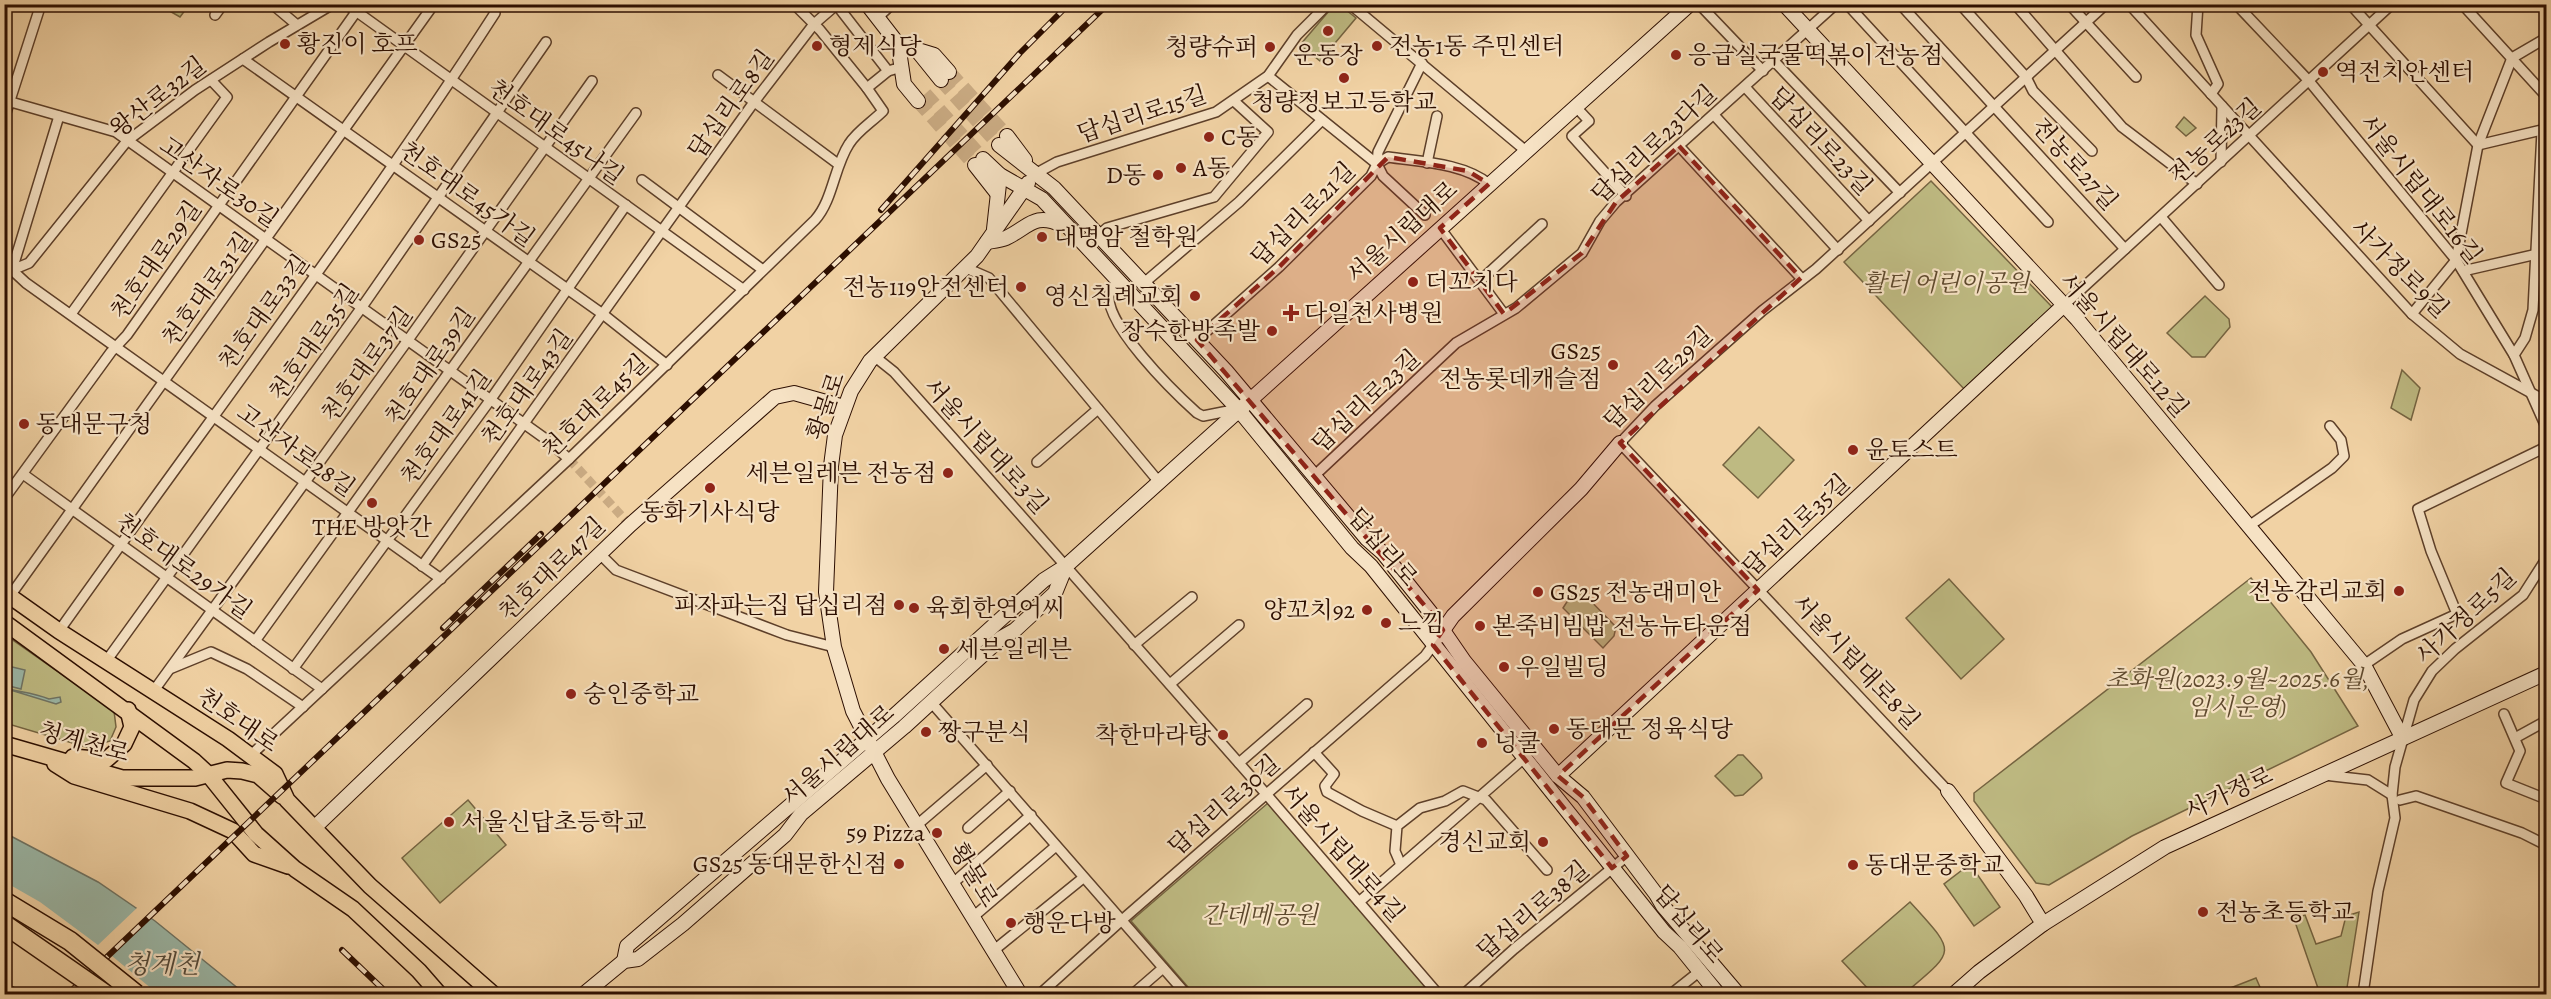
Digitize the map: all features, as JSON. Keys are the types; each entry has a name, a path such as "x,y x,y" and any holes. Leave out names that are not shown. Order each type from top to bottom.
{"highway":[{"path":"4,901 70,940 136,994"},
{"path":"4,924 105,994"}],"main road":[{"path":"867,4 898,44 902,67 922,97"},
{"name":"서울시립대로","path":"624,960 627,945 724,860 743,848 772,819 867,738 1044,580 1066,566 1690,4"},
{"name":"서울시립대로12길","path":"1784,4 1933,162 2063,306 2249,526 2364,665 2402,737"},
{"path":"898,44 934,55 945,76"},
{"name":"답십리로","path":"1003,141 1035,174 1054,188 1250,398 1314,476 1383,553 1443,630 1464,661 1558,776 1583,797 1676,923 1692,938 1738,994"},
{"name":"답십리로","path":"997,193 979,162 1042,199 1238,409 1352,548 1371,566 1612,868 1718,994"},
{"name":"황물로","path":"1020,994 917,825 853,711 834,647 826,607 827,523 834,446 844,407 859,375 874,356 966,268 991,237 1035,174"},
{"path":"1000,175 991,237 1006,238 1024,225 1040,219 1050,219 1068,227"},
{"name":"답십리로35길","path":"1558,776 2063,306"},
{"name":"천호대로47길","path":"314,828 600,554 776,397 794,393 844,407"},
{"name":"답십리로29길","path":"1433,645 1453,616 1581,489 1620,443"},
{"name":"서울시립대로","path":"584,994 624,960 638,959 683,924 785,835 801,814 1055,593 1066,566"},
{"name":"천호대로","path":"7,594 58,631 154,689 275,774 287,800 370,886 493,994"},
{"path":"4,622 128,710 208,774 256,834 295,869 353,909 419,971 439,994"},
{"name":"사가정로","path":"1954,994 1979,972 2043,924 2165,847 2402,737 2547,673"},
{"path":"40,754 106,760 124,744 132,727 128,710"},
{"name":"청계천로","path":"4,744 122,778 195,778 227,770 258,775 287,800"},
{"path":"40,754 74,776 190,811 233,831 254,854 295,869"},
{"name":"서울시립대로8길","path":"1948,791 2026,896 2043,924"},
{"path":"4,991 11,994"}],"street":[{"path":"4,119 7,100 41,4"},
{"path":"215,15 223,4"},
{"path":"272,4 297,25"},
{"name":"왕산로32길","path":"8,269 30,263 127,141 243,58 333,4"},
{"name":"천호대로45나길","path":"346,4 744,290"},
{"name":"천호대로31길","path":"7,594 72,510 434,4"},
{"path":"794,4 814,24 867,88 888,71 902,67"},
{"path":"877,18 892,4"},
{"name":"답십리로15길","path":"1035,174 1057,162 1216,112 1268,76 1297,35 1328,4"},
{"path":"1350,4 1526,151"},
{"path":"1699,4 1763,71"},
{"name":"답십리로23다길","path":"1504,314 1516,308 1582,253 1600,221 1616,202 1626,196 1836,4"},
{"path":"1847,4 2048,222"},
{"path":"1900,4 1995,105"},
{"path":"1960,4 2026,77"},
{"path":"2015,4 2122,127 2197,184"},
{"path":"2069,4 2136,77"},
{"path":"1933,162 2106,4"},
{"name":"사가정로9길","path":"2129,4 2412,314 2460,354 2547,401"},
{"path":"2198,4 2196,35 2218,84 2211,94"},
{"name":"서울시립대로16길","path":"2236,4 2309,81 2456,260 2514,355 2547,427"},
{"path":"2350,4 2478,145"},
{"name":"전농로23길","path":"2063,306 2392,4"},
{"path":"2463,4 2547,96"},
{"path":"836,5 888,71"},
{"name":"답십리로8길","path":"663,232 754,102 814,24 836,5"},
{"name":"천호대로29길","path":"4,499 117,347 357,12"},
{"name":"천호대로33길","path":"58,631 315,274 452,80 495,13"},
{"path":"2412,314 2456,260 2478,145 2512,58 2547,38"},
{"name":"천호대로35길","path":"107,660 362,307 546,42"},
{"name":"천호대로45가길","path":"243,58 604,315 667,365"},
{"path":"1774,61 1900,193"},
{"name":"답십리로21길","path":"1197,340 1279,267 1371,176 1377,164 1378,152 1422,63"},
{"path":"718,75 838,164"},
{"path":"1268,76 1377,164 1383,176 1425,215"},
{"name":"전농로27길","path":"2026,77 2033,91 2092,151"},
{"path":"71,314 227,97 211,80"},
{"name":"천호대로37길","path":"154,689 171,669 592,81"},
{"name":"답십리로23길","path":"1745,87 1869,221"},
{"name":"천호대로45길","path":"251,755 569,459 820,215 838,164 851,141 883,111 867,88"},
{"name":"고산자로30길","path":"7,100 116,132 491,399 569,459"},
{"path":"1099,236 1107,228 1214,197 1268,132 1234,101"},
{"name":"전농로27길","path":"1995,105 2126,249"},
{"path":"1575,106 1589,121 1572,136 1626,196"},
{"path":"2221,162 2223,106"},
{"name":"천호대로39길","path":"255,641 350,513 450,370 636,113"},
{"path":"1714,115 1838,250"},
{"path":"8,269 59,116"},
{"name":"서울시립대로","path":"1427,163 1437,116"},
{"path":"1144,283 1239,202 1322,120"},
{"path":"2478,145 2544,130 2542,253 2533,310 2525,338 2514,355"},
{"path":"1679,146 1801,278"},
{"name":"서울시립대로","path":"1377,164 1388,157 1427,163 1477,174 1489,184"},
{"name":"답십리로29길","path":"1620,443 1655,406 1801,278 1816,269 1838,250 1933,162"},
{"path":"642,180 763,270"},
{"name":"천호대로41길","path":"293,669 491,399 626,206"},
{"path":"2161,217 2219,285"},
{"path":"1481,280 1542,224"},
{"path":"1440,228 1481,280 1504,314"},
{"name":"천호대로43길","path":"423,566 663,232"},
{"path":"2463,271 2542,253"},
{"path":"966,268 989,278 1159,482"},
{"name":"고산자로28길","path":"8,269 441,579"},
{"path":"1119,281 1110,291 1110,297 1117,320 1129,343 1197,413 1203,416 1238,409"},
{"name":"답십리로23길","path":"1314,476 1456,343 1504,314"},
{"name":"서울시립대로3길","path":"874,356 894,372 1066,566"},
{"path":"1037,462 1098,409"},
{"path":"2249,526 2332,468 2344,456 2342,440 2330,426"},
{"name":"서울시립대로8길","path":"1620,443 1948,791"},
{"path":"2364,665 2402,639 2457,614 2431,551 2418,509 2547,447"},
{"name":"천호대로29가길","path":"23,474 322,689"},
{"path":"600,554 616,570 787,635 834,647"},
{"name":"사가정로5길","path":"2363,994 2378,891 2395,818 2402,737 2414,700 2432,671 2482,626 2523,595 2547,559"},
{"name":"서울시립대로4길","path":"1066,566 1438,994"},
{"path":"1134,645 1192,597"},
{"path":"1170,684 1239,625"},
{"name":"답십리로30길","path":"1040,994 1425,656 1433,645"},
{"name":"천호대로37길","path":"171,669 211,651 247,669 303,707"},
{"path":"931,702 1186,994"},
{"path":"1239,763 1307,704"},
{"path":"2504,714 2520,750 2506,783 2547,799"},
{"path":"2515,738 2547,722"},
{"path":"1314,752 1334,774 1324,786 1327,792 1397,826"},
{"path":"1359,902 1524,759"},
{"path":"917,825 987,765"},
{"path":"2322,775 2378,783 2396,798 2416,796 2522,833 2547,845"},
{"path":"968,828 1010,791"},
{"path":"1401,865 1395,851 1397,826 1420,808 1445,801 1463,791 1486,800 1547,870"},
{"path":"952,884 1031,815"},
{"path":"973,918 1056,846"},
{"name":"답십리로38길","path":"1464,994 1514,949 1628,856"},
{"path":"993,951 1083,878"},
{"path":"1133,994 1163,968"},
{"path":"1671,994 1700,972"}],"highlighted area":[{"path":"1679,146 1801,278 1620,443 1758,590 1558,776 1583,797 1627,856 1612,868 1433,645 1443,630 1431,613 1197,340 1279,267 1388,157 1468,171 1489,184 1440,228 1504,314 1582,253 1616,202"}],"green space":[{"name":"운동장","path":"1335,4 1340,5 1356,18 1320,61 1300,45"},
{"path":"159,5 189,5 180,17"},
{"path":"2184,117 2196,128 2186,136 2176,127"},
{"name":"활터 어린이공원","path":"1931,181 2053,308 1965,390 1844,262"},
{"path":"2205,296 2229,319 2230,327 2205,357 2192,357 2167,333"},
{"path":"2402,370 2420,388 2411,420 2391,408"},
{"path":"1759,427 1794,460 1758,498 1723,465"},
{"name":"초화원(2023.9월~2025.6월, 임시운영)","path":"2251,578 2311,652 2358,726 2132,836 2049,885 2036,883 1974,801 1974,793"},
{"path":"1949,579 2004,639 1961,679 1906,618"},
{"path":"1583,593 1616,627 1614,636 1603,648 1563,608 1572,594"},
{"path":"4,634 114,711 116,727 110,741 89,748 5,723"},
{"path":"1738,755 1743,755 1762,778 1743,795 1735,796 1715,776"},
{"path":"468,800 506,845 440,903 402,858"},
{"name":"간데메공원","path":"1268,803 1432,994 1194,994 1131,921"},
{"path":"1970,864 2000,907 1974,926 1944,884"},
{"path":"1910,902 1943,942 1942,959 1904,994 1873,994 1842,961"},
{"path":"2359,912 2346,994 2320,994 2294,919 2305,915 2316,944 2341,936 2346,916"},
{"path":"2256,978 2263,994 2215,994"}],"water":[{"path":"8,666 25,670 21,689 5,685"},
{"path":"4,688 49,699 60,697 61,702 56,704"},
{"name":"청계천","path":"5,833 98,882 155,921 245,994 152,994 5,892"}],"pier":[{"path":"5,882 40,902 98,945 139,906 153,916 112,956 158,994 148,994 94,949 4,896"}],"tunnel":[{"path":"949,72 1007,136"},
{"path":"941,80 999,145"},
{"path":"925,94 983,159"},
{"path":"918,101 975,165"},
{"path":"569,459 630,525"}],"railway":[{"path":"881,210 1020,53 1069,4"},
{"path":"68,994 1108,4"},
{"path":"443,628 541,534"},
{"path":"342,950 388,994"}],"place":[{"name":"운동장","path":"1328,31"},
{"name":"황진이 호프","path":"285,44"},
{"name":"형제식당","path":"817,46"},
{"name":"전농1동 주민센터","path":"1377,46"},
{"name":"청량슈퍼","path":"1270,47"},
{"name":"응급실국물떡볶이전농점","path":"1676,55"},
{"name":"역전치안센터","path":"2323,72"},
{"name":"청량정보고등학교","path":"1344,78"},
{"name":"C동","path":"1209,137"},
{"name":"A동","path":"1181,168"},
{"name":"D동","path":"1158,175"},
{"name":"대명암 철학원","path":"1042,237"},
{"name":"GS25","path":"419,240"},
{"name":"더꼬치다","path":"1413,282"},
{"name":"전농119안전센터","path":"1021,287"},
{"name":"영신침례교회","path":"1195,296"},
{"name":"다일천사병원","path":"1291,313"},
{"name":"장수한방족발","path":"1272,331"},
{"name":"GS25 전농롯데캐슬점","path":"1613,365"},
{"name":"동대문구청","path":"24,424"},
{"name":"윤토스트","path":"1853,450"},
{"name":"세븐일레븐 전농점","path":"948,473"},
{"name":"동화기사식당","path":"710,488"},
{"name":"THE 방앗간","path":"372,503"},
{"name":"전농감리교회","path":"2399,591"},
{"name":"GS25 전농래미안","path":"1538,592"},
{"name":"피자파는집 답십리점","path":"899,605"},
{"name":"육회한연어씨","path":"914,608"},
{"name":"양꼬치92","path":"1367,610"},
{"name":"느낌","path":"1386,623"},
{"name":"본죽비빔밥 전농뉴타운점","path":"1480,626"},
{"name":"세븐일레븐","path":"944,649"},
{"name":"우일빌딩","path":"1504,667"},
{"name":"숭인중학교","path":"571,694"},
{"name":"동대문 정육식당","path":"1554,729"},
{"name":"짱구분식","path":"926,732"},
{"name":"착한마라탕","path":"1223,735"},
{"name":"넝쿨","path":"1482,743"},
{"name":"서울신답초등학교","path":"449,822"},
{"name":"59 Pizza","path":"937,833"},
{"name":"경신교회","path":"1543,842"},
{"name":"GS25 동대문한신점","path":"899,864"},
{"name":"동대문중학교","path":"1853,865"},
{"name":"전농초등학교","path":"2203,912"},
{"name":"행운다방","path":"1011,923"}]}
